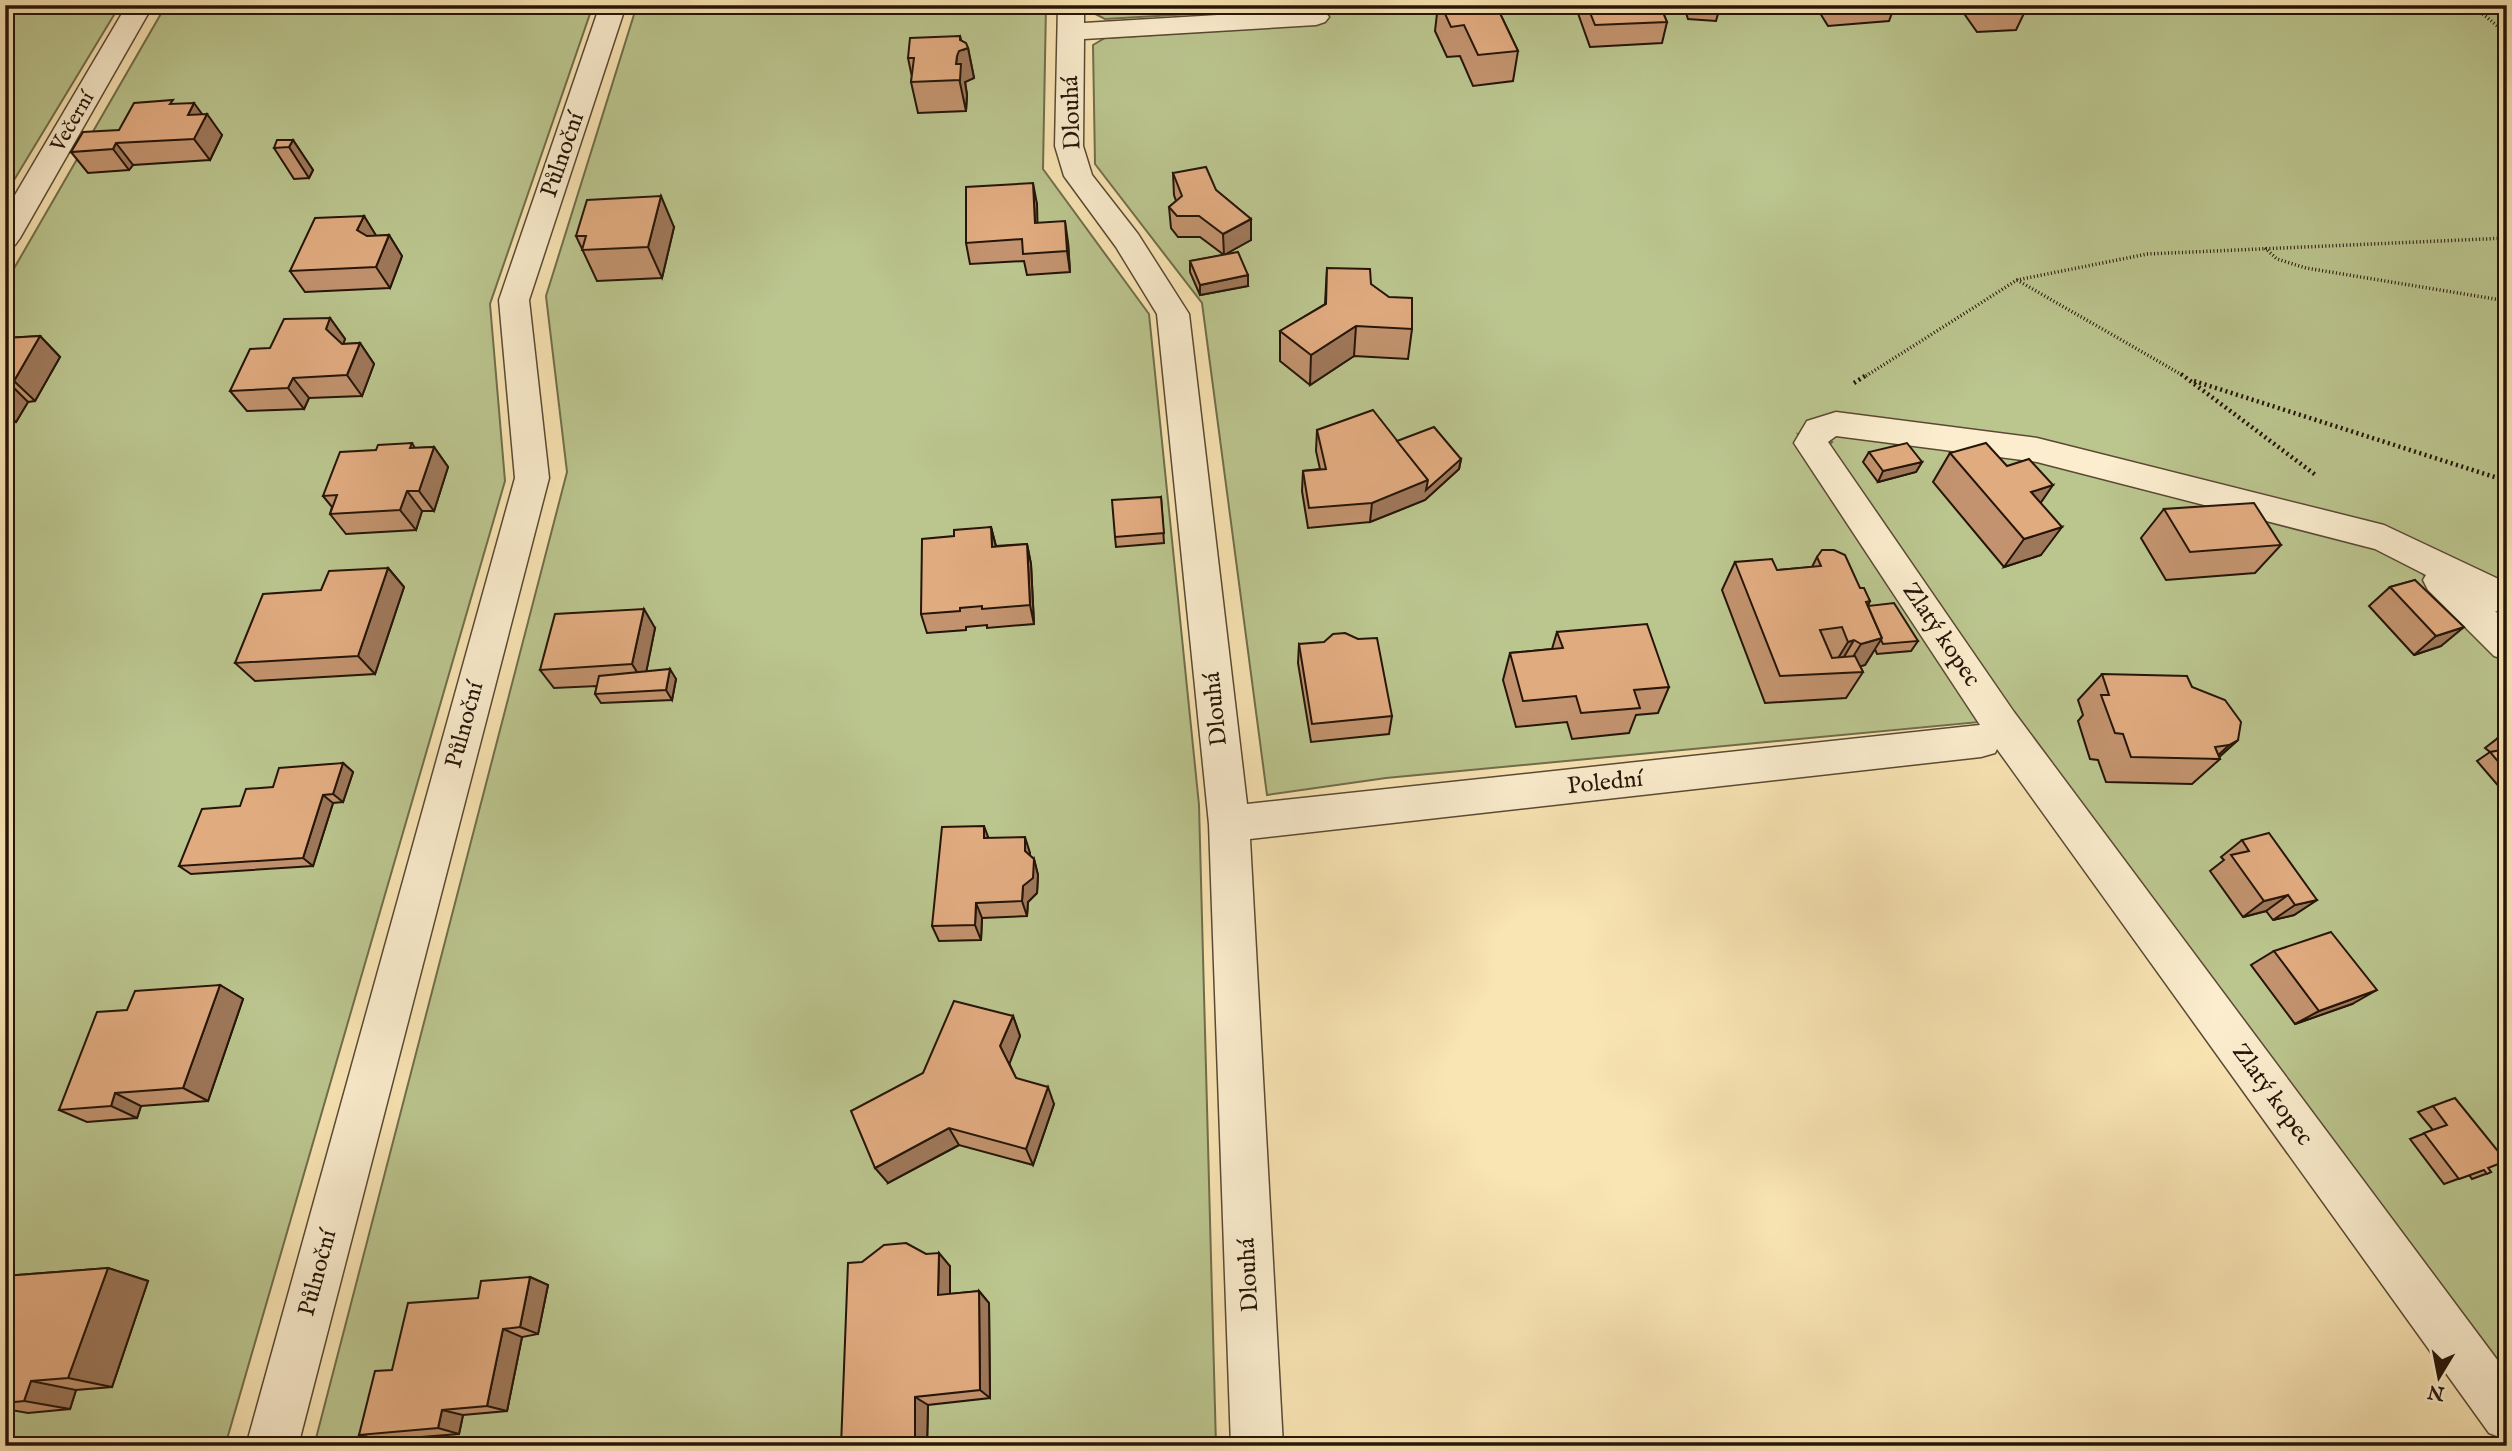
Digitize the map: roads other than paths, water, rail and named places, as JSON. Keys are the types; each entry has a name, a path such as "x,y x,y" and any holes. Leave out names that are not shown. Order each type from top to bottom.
{"street":[{"name":"Večerní","path":"5,238 140,5"},
{"name":"Půlnoční","path":"272,1446 532,478 514,300 613,5"},
{"path":"1071,19 1316,17"},
{"name":"Dlouhá","path":"1071,19 1069,146 1077,176 1127,241 1173,314 1229,824 1257,1446"},
{"name":"Zlatý kopec","path":"2419,557 2384,538 2037,450 1836,424 1819,429 1811,443 2000,723 2507,1415"},
{"path":"2419,557 2507,600"},
{"path":"2419,557 2507,645"},
{"name":"Polední","path":"1229,824 1981,741"}]}
